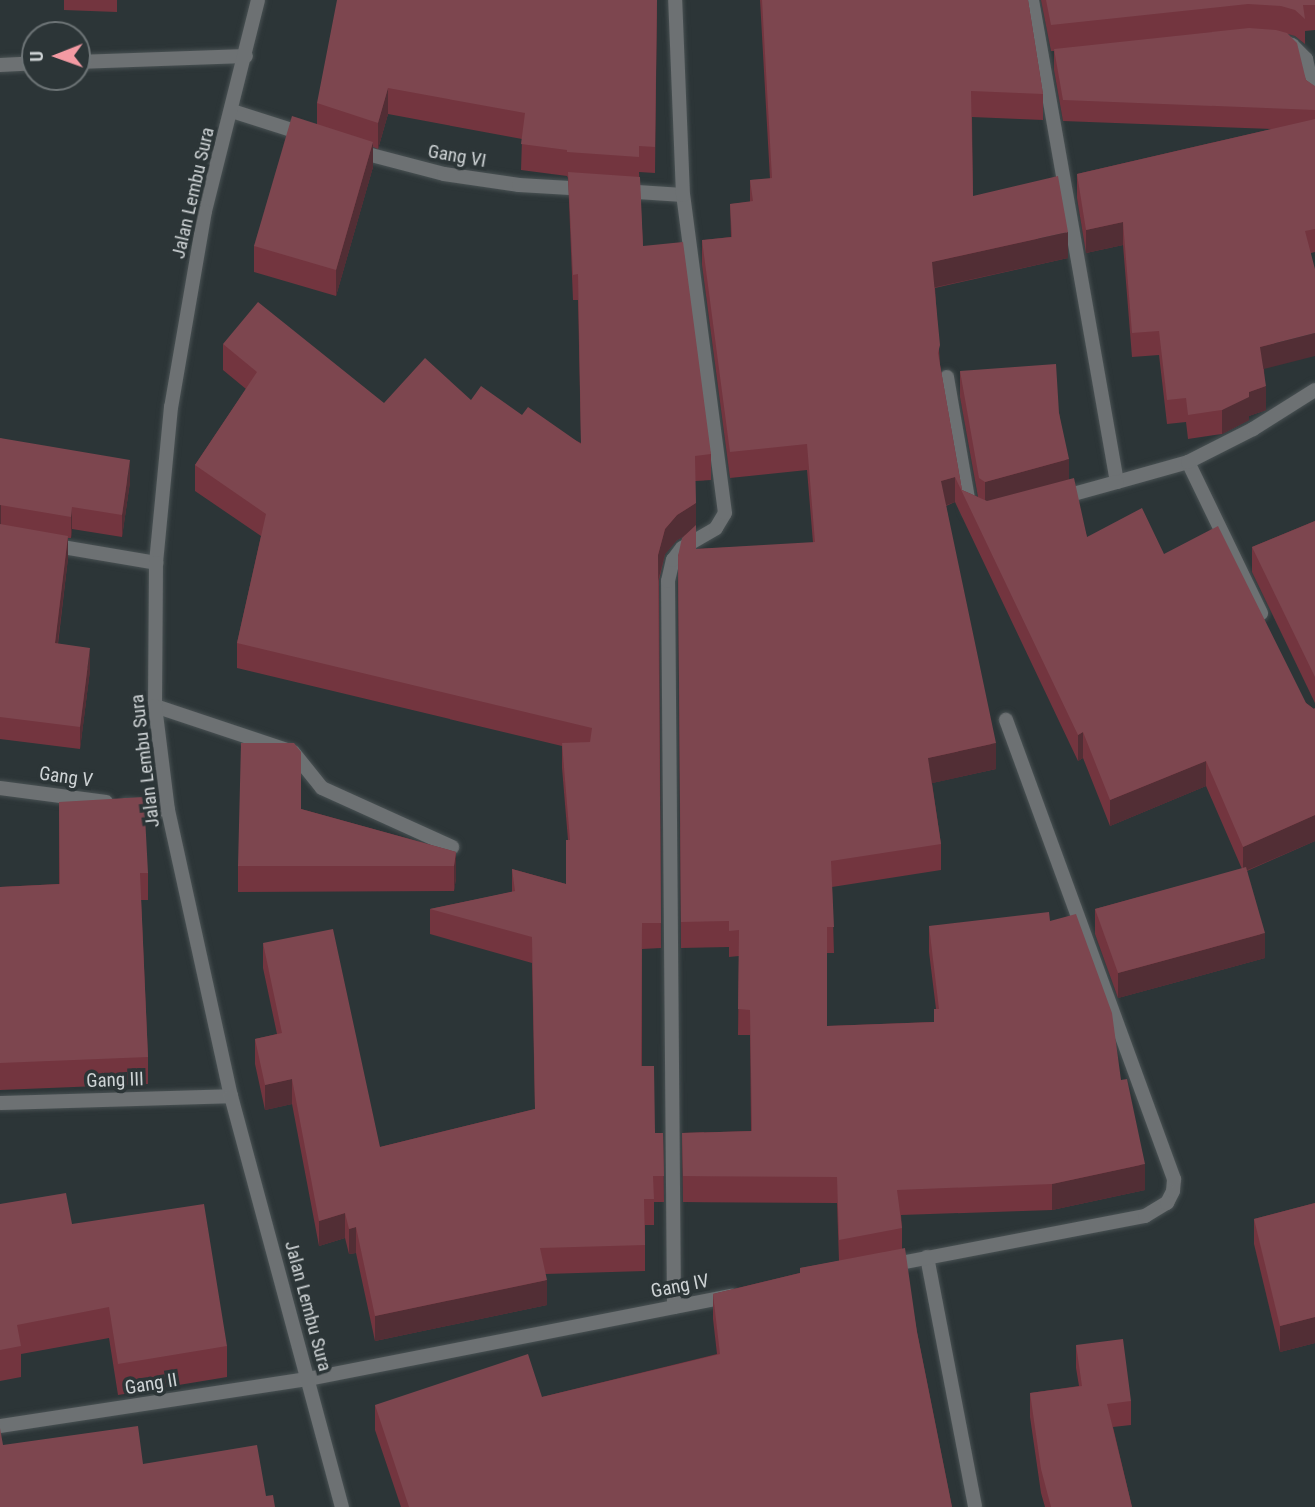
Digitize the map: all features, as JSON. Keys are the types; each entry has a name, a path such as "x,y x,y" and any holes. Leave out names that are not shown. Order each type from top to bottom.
{"street":[{"name":"Jalan Lembu Sura","path":"258,0 205,211 171,407 156,563 155,706 168,810 231,1096 342,1507"},
{"path":"674,0 683,195 724,513 716,528 682,548 673,560 668,581 674,1307"},
{"path":"1032,0 1049,61 1117,482"},
{"path":"1268,40 1292,45 1306,59 1315,98"},
{"path":"91,62 246,56"},
{"path":"0,65 21,64"},
{"path":"232,111 319,139"},
{"name":"Gang VI","path":"344,147 444,174 519,185 683,195"},
{"path":"947,377 970,510 984,518"},
{"path":"1041,503 1188,462 1252,429 1315,390"},
{"path":"1188,462 1267,625"},
{"path":"39,542 156,563"},
{"path":"155,706 293,752 322,788 452,847"},
{"path":"874,1268 1144,1216 1167,1203 1173,1191 1174,1179 1006,720"},
{"name":"Gang V","path":"0,788 168,810"},
{"name":"Gang III","path":"0,1103 231,1096"},
{"path":"927,1257 975,1506"},
{"name":"Gang IV","path":"308,1379 741,1294"},
{"name":"Gang II","path":"0,1426 308,1379"}],"building":[{"path":"337,0 657,0 655,147 639,146 639,157 567,152 521,144 525,113 388,88 378,123 317,103"},
{"path":"762,0 1028,0 1043,94 971,91 973,196 1058,176 1068,232 932,262 940,345 938,353 962,490 987,501 1074,478 1087,537 1142,508 1164,554 1218,526 1306,703 1315,708 1315,815 1243,847 1206,761 1110,800 1083,732 1078,735 955,477 941,481 996,743 928,758 941,844 831,861 834,927 827,927 827,1026 934,1022 934,1009 939,1009 929,926 1049,912 1050,921 1076,914 1112,1013 1121,1080 1127,1079 1145,1164 1052,1184 897,1190 902,1228 839,1240 837,1177 683,1176 682,1133 752,1131 750,1010 738,1009 739,930 729,931 729,921 681,922 678,556 682,538 696,525 696,549 815,542 807,444 730,452 702,240 732,237 730,204 753,201 750,180 772,178"},
{"path":"1046,0 1315,0 1315,5 1303,5 1305,19 1295,10 1281,6 1248,4 1051,25"},
{"path":"1249,28 1287,33 1297,43 1306,80 1315,86 1315,110 1063,100 1054,49"},
{"path":"292,116 373,142 336,270 254,246"},
{"path":"1315,119 1315,229 1305,231 1315,269 1315,333 1260,347 1266,386 1249,392 1249,397 1222,410 1188,415 1186,398 1167,400 1159,331 1132,333 1123,222 1086,230 1077,174"},
{"path":"568,172 640,177 643,246 683,242 711,454 695,456 696,503 677,515 665,529 658,555 661,923 642,923 641,1066 654,1066 655,1133 663,1133 664,1176 653,1176 654,1199 644,1199 645,1245 540,1248 547,1280 375,1316 356,1227 349,1229 345,1213 319,1221 292,1079 265,1085 255,1039 282,1033 263,943 333,929 380,1147 535,1109 532,937 430,909 515,891 512,869 566,884 566,840 570,840 562,743 590,742 592,728 237,643 266,514 195,465 257,372 223,344 258,302 384,403 425,358 471,400 481,386 522,415 528,407 581,444 578,274 573,275"},
{"path":"1056,364 1059,413 1069,459 985,482 979,478 960,371"},
{"path":"0,438 130,460 122,515 72,507 71,517 0,505"},
{"path":"1315,521 1315,677 1252,547"},
{"path":"0,524 68,536 55,643 90,648 80,727 0,717"},
{"path":"241,743 294,743 301,752 301,809 456,852 454,866 238,866"},
{"path":"144,797 148,873 140,873 148,1057 0,1063 0,887 60,884 59,802"},
{"path":"1246,867 1265,933 1118,973 1095,909"},
{"path":"66,1193 72,1224 204,1204 227,1346 118,1364 109,1307 17,1325 21,1346 0,1350 0,1204"},
{"path":"1315,1203 1315,1317 1280,1326 1254,1219"},
{"path":"905,1248 917,1332 952,1507 409,1507 375,1405 528,1354 542,1397 720,1354 713,1294 800,1273 800,1268"},
{"path":"1123,1339 1131,1401 1107,1404 1132,1507 1051,1507 1041,1469 1030,1393 1082,1386 1076,1345"},
{"path":"138,1426 143,1464 257,1445 266,1496 273,1495 275,1507 0,1507 0,1428 3,1445"}]}
